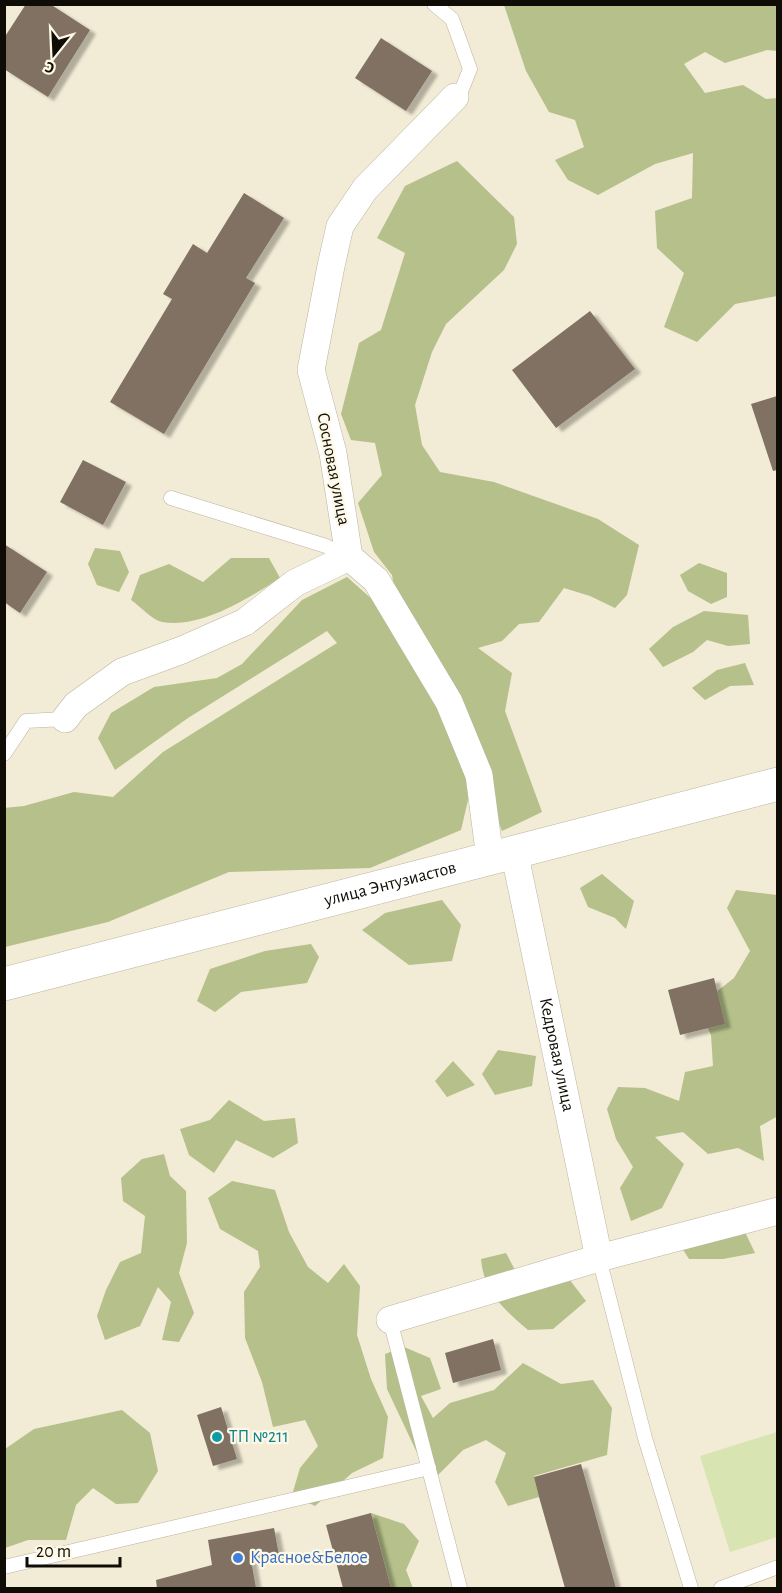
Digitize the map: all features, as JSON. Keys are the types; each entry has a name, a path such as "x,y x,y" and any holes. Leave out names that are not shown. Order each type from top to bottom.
{"street":[{"name":"Сосновая улица","path":"350,557 333,453 311,370 340,226 365,189 455,97"},
{"path":"65,719 76,705 122,672 182,650 245,622 295,583 350,557"},
{"name":"Кедровая улица","path":"350,557 376,580 449,702 479,775 502,855 599,1258"},
{"name":"улица Энтузиастов","path":"4,984 777,784"},
{"path":"390,1320 599,1258 777,1211"}],"lane":[{"path":"434,4 452,19 470,69 462,89 455,97"},
{"path":"171,498 326,546 350,557"},
{"path":"4,754 26,721 65,719"},
{"path":"599,1258 645,1438 691,1588"},
{"path":"390,1320 460,1588"},
{"path":"4,1567 429,1468"},
{"path":"722,1588 777,1567"}],"green space":[{"path":"504,5 777,5 777,51 767,50 725,63 705,52 684,64 705,93 743,85 766,99 777,98 777,296 735,304 697,342 664,327 684,273 657,248 655,211 692,198 693,153 655,164 598,195 568,180 555,160 584,147 575,120 549,112 526,71"},
{"path":"457,161 514,217 517,244 504,270 446,324 432,352 415,405 422,445 440,472 494,482 598,519 639,545 627,595 615,608 590,596 564,588 539,622 519,624 502,641 478,648 512,673 505,711 542,812 502,831 476,766 461,830 370,868 229,872 108,922 5,947 4,808 24,806 74,792 113,797 163,752 337,643 327,631 188,718 115,770 98,738 111,713 154,687 217,678 242,664 302,600 347,577 400,624 392,575 374,552 358,503 382,475 375,443 351,440 341,414 359,343 381,330 405,253 377,238 405,186","holes":["427,642 443,665 445,708"]},
{"path":"95,548 120,551 129,572 119,592 97,585 88,564"},
{"path":"231,558 269,558 280,578 239,603 193,621 177,623 158,621 131,600 140,575 169,564 203,582"},
{"path":"699,563 727,573 727,597 711,604 688,591 680,575"},
{"path":"704,611 748,615 750,644 728,646 707,640 693,652 663,667 649,649 673,627"},
{"path":"745,663 754,685 730,686 705,700 692,688 717,670"},
{"path":"602,874 634,901 626,929 615,918 588,907 580,888"},
{"path":"736,890 777,895 778,1116 760,1126 764,1161 738,1148 708,1154 683,1132 655,1137 684,1164 662,1208 631,1221 620,1188 633,1167 616,1139 607,1109 618,1087 645,1088 679,1101 685,1072 713,1066 711,1035 698,1006 734,978 750,951 727,908"},
{"path":"442,900 461,925 452,961 409,965 362,930 385,913"},
{"path":"311,944 319,957 307,983 241,992 215,1012 197,1001 210,969 265,951"},
{"path":"498,1050 536,1056 532,1086 495,1095 482,1074"},
{"path":"453,1061 475,1085 447,1097 435,1081"},
{"path":"229,1100 264,1121 295,1118 298,1143 273,1158 236,1140 214,1173 189,1155 180,1129 210,1120"},
{"path":"164,1154 170,1176 186,1191 187,1243 179,1273 194,1313 179,1342 162,1340 171,1302 158,1287 140,1326 105,1340 97,1316 106,1290 120,1262 141,1253 145,1216 123,1201 121,1178 142,1159"},
{"path":"232,1181 275,1190 289,1232 308,1267 328,1283 344,1264 360,1286 357,1335 371,1379 388,1417 383,1458 352,1473 315,1506 292,1495 300,1468 318,1446 305,1420 273,1427 262,1382 245,1338 244,1292 260,1267 258,1251 220,1229 208,1198"},
{"path":"744,1230 755,1253 723,1259 689,1259 682,1248"},
{"path":"506,1253 516,1272 540,1290 569,1279 586,1301 553,1329 528,1330 497,1299 483,1271 481,1259"},
{"path":"404,1347 430,1358 441,1389 421,1396 433,1418 450,1403 494,1390 523,1363 561,1384 593,1380 612,1408 607,1455 534,1476 539,1497 508,1506 495,1482 506,1453 486,1440 463,1450 438,1475 419,1457 387,1389 385,1354"},
{"path":"122,1410 150,1433 158,1471 138,1503 116,1504 93,1488 76,1505 66,1540 28,1540 5,1548 5,1449 34,1429"},
{"path":"777,1432 777,1537 730,1552 700,1456"},
{"path":"371,1513 404,1524 419,1541 406,1570 413,1588 391,1588"}],"building":[{"path":"26,4 50,4 90,30 48,97 4,69 4,38"},
{"path":"381,38 432,71 406,111 355,78"},
{"path":"244,193 284,218 246,278 255,283 164,434 110,402 172,299 163,294 193,244 207,253"},
{"path":"590,311 635,369 556,428 512,370"},
{"path":"777,396 777,470 773,471 751,404"},
{"path":"83,460 126,482 103,525 60,502"},
{"path":"4,544 47,572 20,613 4,602"},
{"path":"714,978 725,1024 680,1035 668,990"},
{"path":"493,1339 501,1370 453,1383 445,1353"},
{"name":"ТП №211","path":"221,1407 237,1459 213,1466 197,1415"},
{"path":"581,1464 616,1588 565,1588 539,1497 534,1477"},
{"path":"371,1513 391,1588 343,1588 326,1525"},
{"name":"Красное&Белое","path":"274,1528 279,1555 251,1560 256,1588 157,1588 156,1580 212,1565 208,1540"}],"place":[{"name":"ТП №211","path":"217,1437"},
{"name":"Красное&Белое","path":"238,1558"}]}
